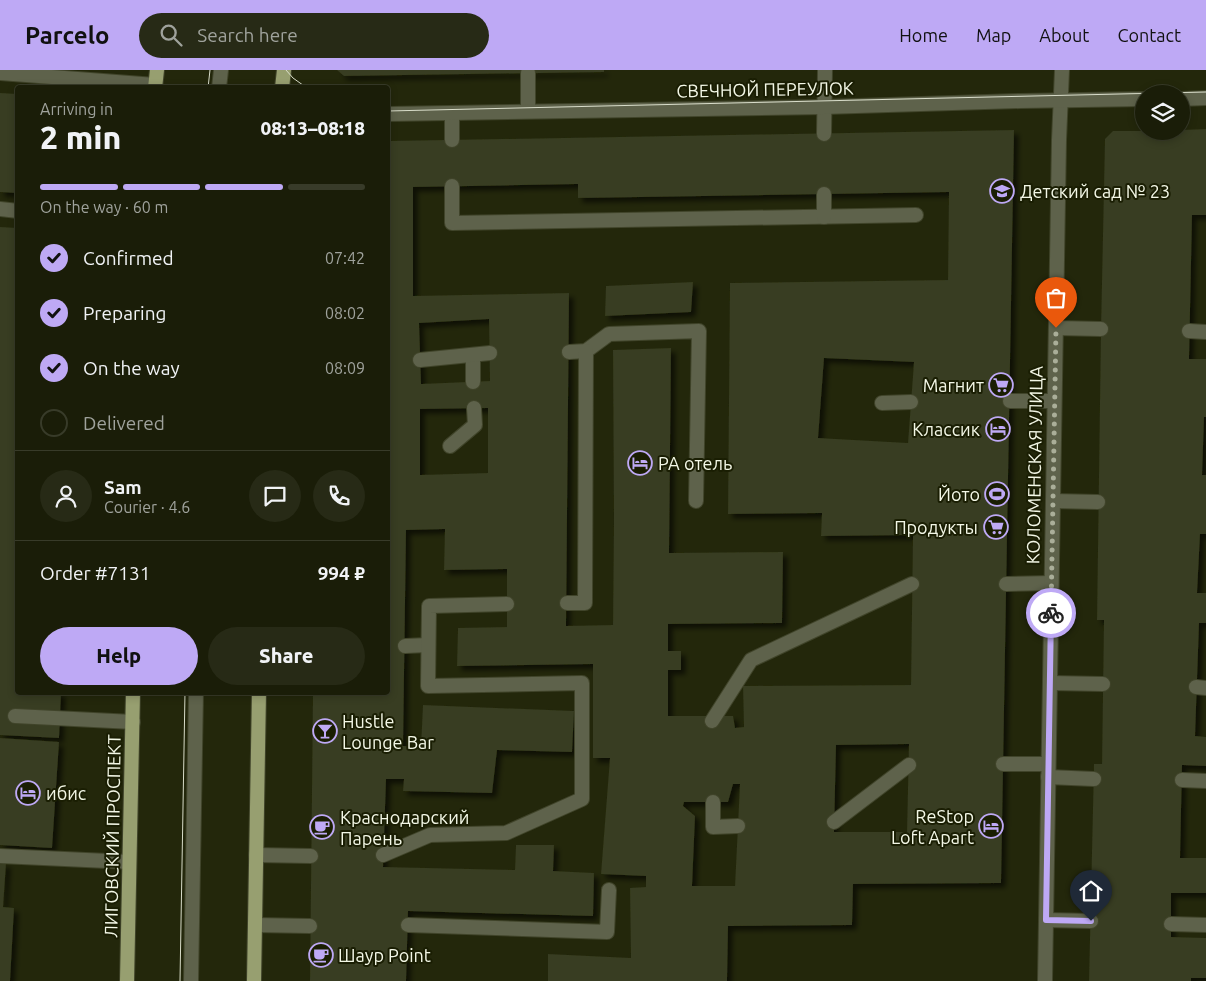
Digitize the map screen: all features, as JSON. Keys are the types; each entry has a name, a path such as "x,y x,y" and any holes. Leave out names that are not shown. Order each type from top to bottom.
{"main road":[{"path":"155,85 157,70"},
{"path":"282,85 284,70"},
{"name":"ЛИГОВСКИЙ ПРОСПЕКТ","path":"127,981 134,695"},
{"path":"254,981 260,695"}],"street":[{"path":"219,85 221,70"},
{"path":"824,134 826,70"},
{"name":"КОЛОМЕНСКАЯ УЛИЦА","path":"1045,981 1054,401 1062,70"},
{"path":"0,73 143,85"},
{"path":"528,73 528,111"},
{"path":"1190,99 1206,98"},
{"name":"СВЕЧНОЙ ПЕРЕУЛОК","path":"390,114 824,107 1135,99"},
{"path":"452,113 452,140"},
{"path":"452,186 452,223 916,215"},
{"path":"824,194 824,217"},
{"path":"0,210 15,211"},
{"path":"1056,328 1101,329"},
{"path":"569,352 586,351 609,334 699,331 696,501"},
{"path":"1189,331 1206,332"},
{"path":"566,603 585,603 586,351"},
{"path":"420,360 490,353"},
{"path":"473,355 473,382"},
{"path":"1010,401 1054,401"},
{"path":"882,403 911,402"},
{"path":"450,446 475,425 474,408"},
{"path":"1053,501 1098,502"},
{"path":"1006,584 1051,583"},
{"path":"712,721 751,660 912,584"},
{"path":"383,855 430,835 506,833 582,799 582,683 428,686 429,606 507,604"},
{"path":"405,646 428,645"},
{"path":"1050,683 1103,684"},
{"path":"191,981 196,695"},
{"path":"16,716 133,722"},
{"path":"1003,764 1094,779"},
{"path":"834,822 908,765"},
{"path":"1182,780 1206,781"},
{"path":"713,802 713,827 738,826"},
{"path":"256,855 311,856"},
{"path":"0,856 129,862"},
{"path":"408,924 607,932 608,890"},
{"path":"1046,920 1091,921"},
{"path":"1171,924 1206,925"},
{"path":"255,925 310,926"}],"building":[{"path":"337,70 604,70 604,72 344,76"},
{"path":"0,93 15,94 15,193 0,192"},
{"path":"1206,129 1206,215 1192,215 1189,359 1206,359 1206,417 1204,417 1202,475 1206,475 1206,534 1200,534 1197,593 1206,593 1206,623 1199,623 1195,736 1206,737 1206,766 1182,765 1180,858 1206,858 1206,893 1171,893 1171,937 1206,938 1206,978 1191,978 1191,981 1089,981 1094,764 1102,764 1104,620 1097,620 1105,139 1113,131 1135,131 1135,140 1190,140 1190,130"},
{"path":"1014,130 1001,883 853,884 852,925 728,926 727,981 548,981 548,954 631,958 630,888 646,887 646,876 601,874 610,758 593,758 593,664 457,666 458,628 507,627 507,569 444,570 445,529 406,530 403,746 421,747 423,705 574,711 572,752 497,750 492,793 403,791 404,779 386,779 383,867 515,870 516,845 554,845 553,871 594,873 593,916 408,911 406,981 310,981 313,695 390,695 390,141","holes":["578,184 578,198 949,192 948,280 730,283 728,514 822,513 821,536 913,535 911,685 743,686 744,727 735,728 733,716 668,716 668,670 681,670 681,651 668,651 668,624 782,623 783,552 669,553 671,348 613,350 613,625 566,626 569,293 413,296 413,187","489,319 490,381 421,384 419,323","824,358 914,362 908,443 818,438","488,408 488,473 420,475 420,409","909,744 907,832 834,832 836,745","733,784 740,784 735,886 692,886 695,816 683,806 684,802 728,802"]},
{"path":"0,227 15,228 15,695 61,695 59,738 0,735"},
{"path":"693,282 691,312 605,316 606,286"},
{"name":"ибис","path":"0,738 59,742 52,848 0,845"},
{"path":"0,863 6,863 3,907 14,908 10,981 0,981"}],"tram line":[{"path":"208,85 210,70"},
{"path":"286,70 303,85"},
{"path":"390,111 1206,92"},
{"path":"180,981 185,695"}],"way so far":[{"path":"1051,613 1056,328"}],"place":[{"name":"Детский сад № 23","path":"1002,191"},
{"name":"Магнит","path":"1001,385"},
{"name":"Классик","path":"998,429"},
{"name":"РА отель","path":"640,463"},
{"name":"Йото","path":"997,494"},
{"name":"Продукты","path":"996,527"},
{"name":"Hustle Lounge Bar","path":"325,731"},
{"name":"ибис","path":"28,793"},
{"name":"ReStop Loft Apart","path":"991,826"},
{"name":"Краснодарский Парень","path":"322,827"},
{"name":"Шаур Point","path":"321,955"}],"route":[{"path":"1051,613 1046,920 1091,921"}]}
